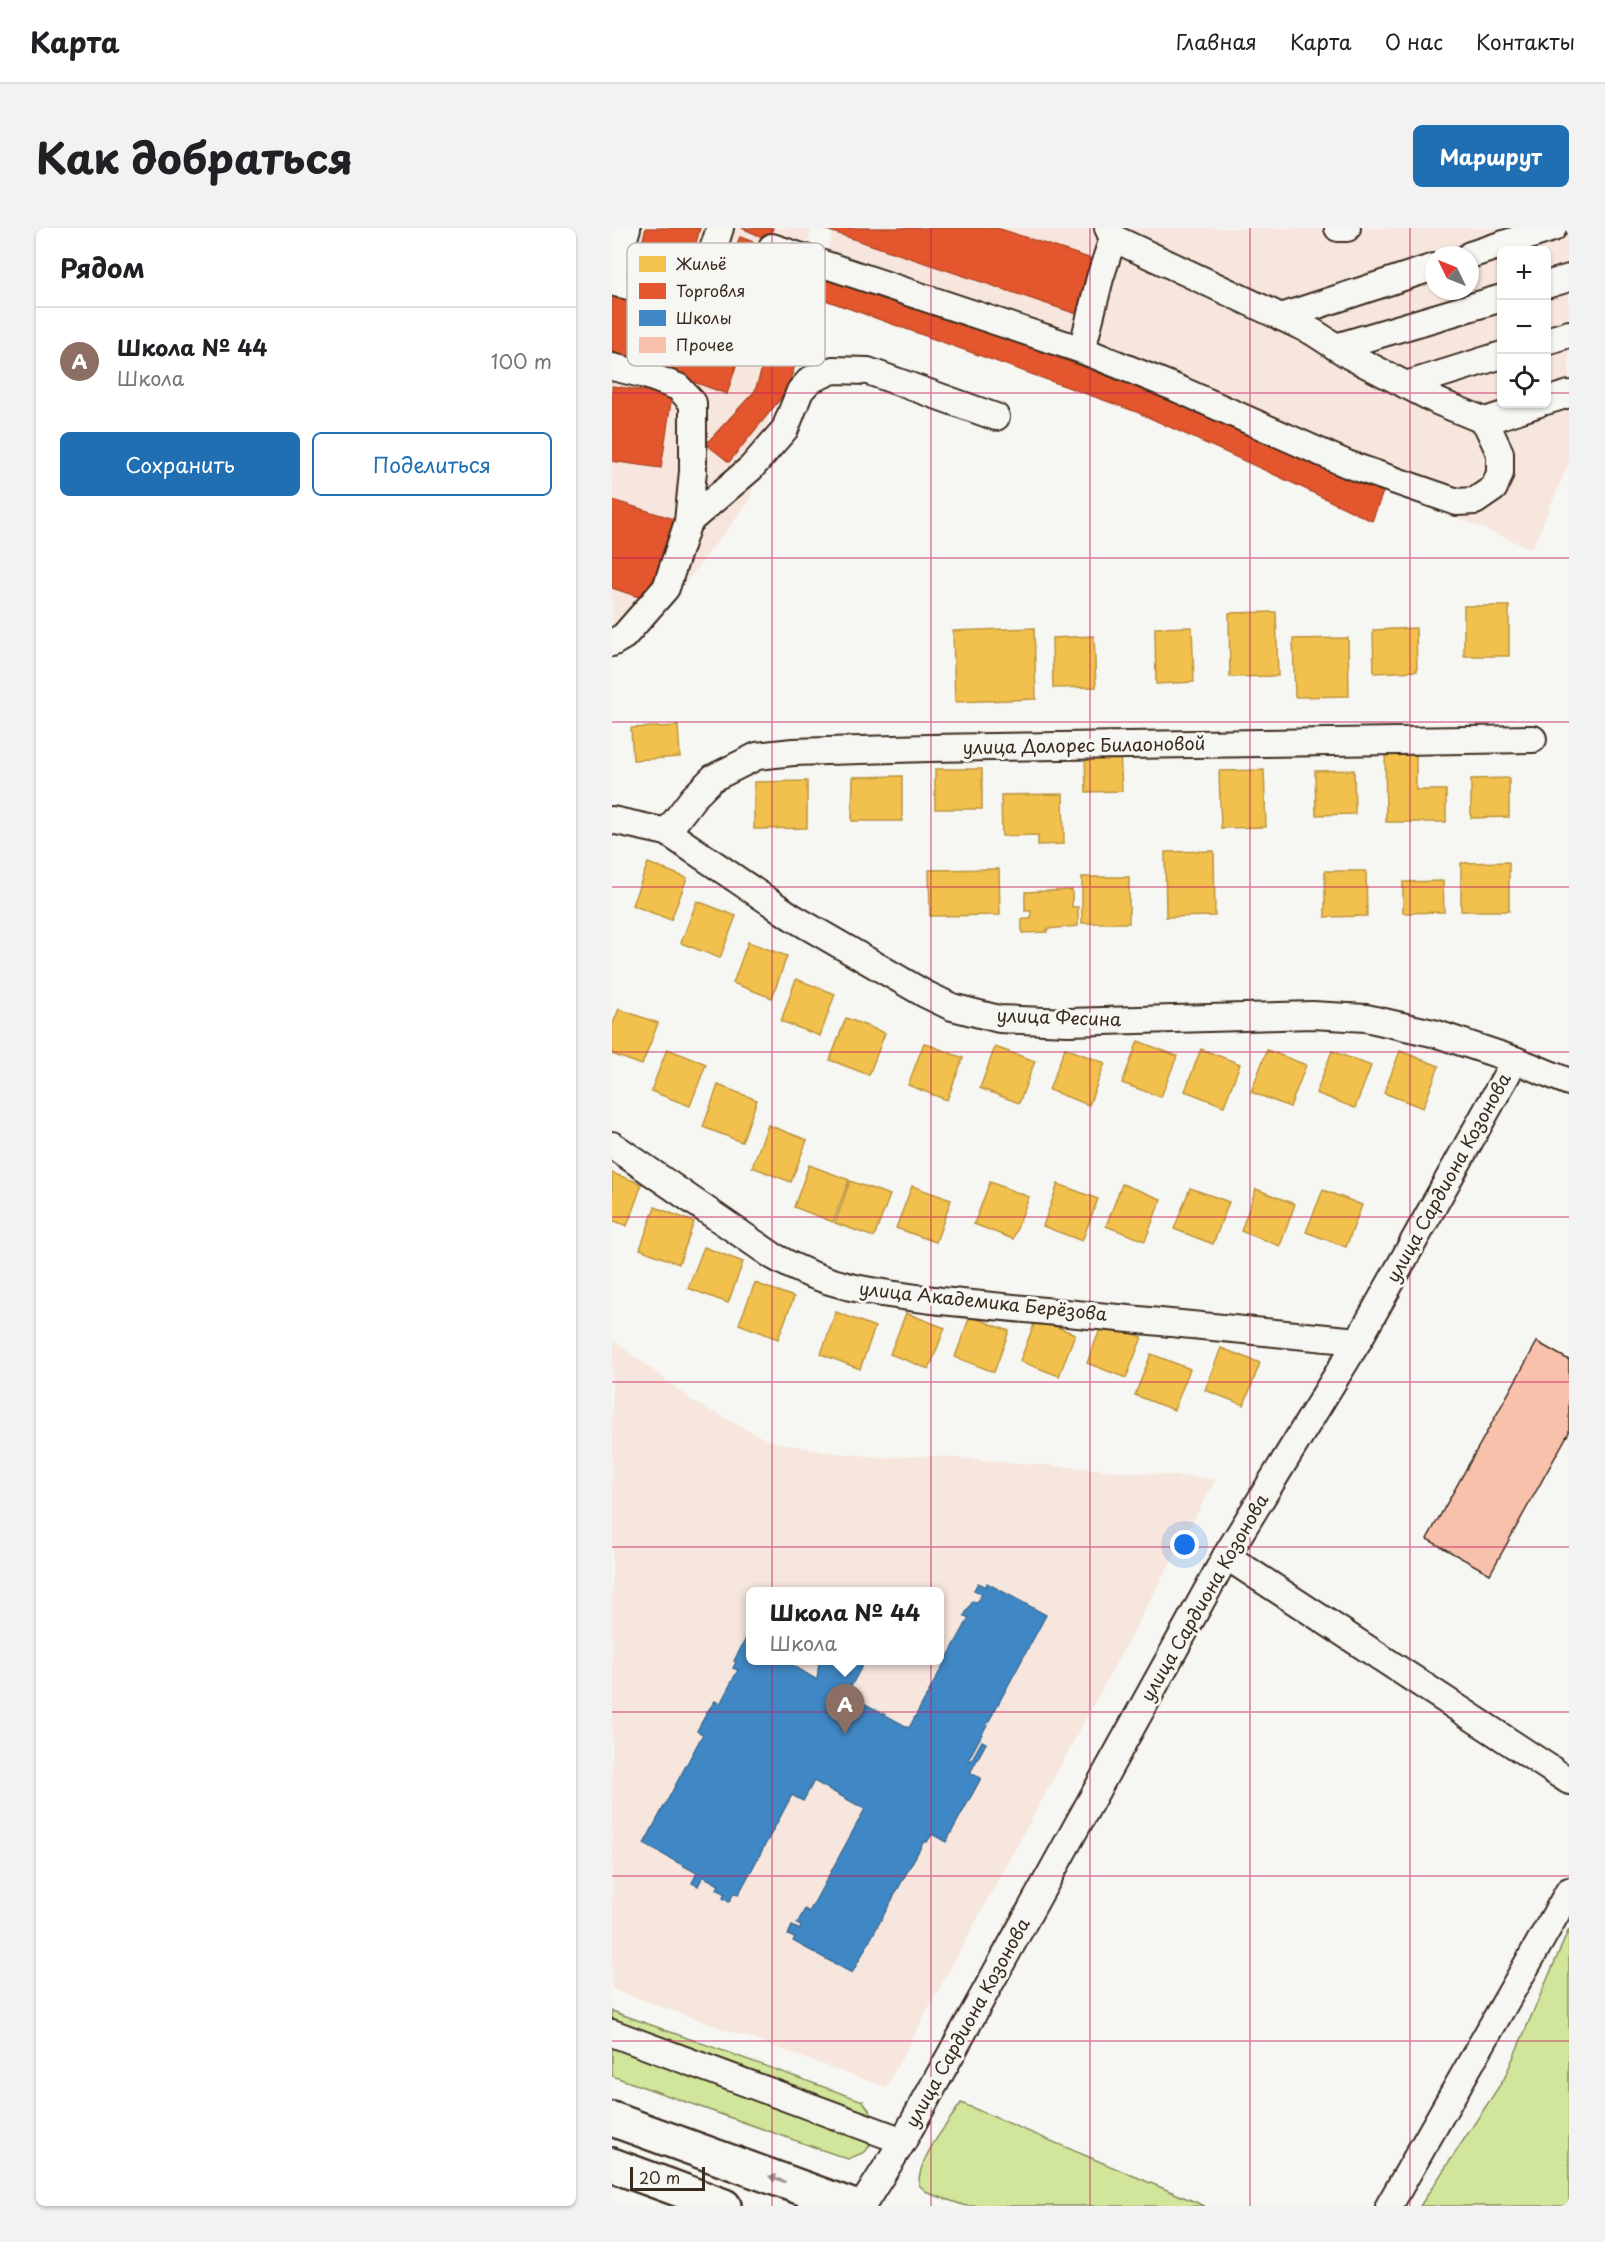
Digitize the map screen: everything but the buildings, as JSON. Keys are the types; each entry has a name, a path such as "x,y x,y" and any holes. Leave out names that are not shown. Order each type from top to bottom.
{"highway":[{"path":"612,2119 852,2206"},
{"path":"612,2164 724,2206"}],"street":[{"path":"627,228 612,280 627,284"},
{"path":"714,243 720,228"},
{"path":"1338,228 1347,228"},
{"path":"1479,252 1553,228"},
{"path":"825,265 1082,350 1176,388 1347,464 1457,502 1475,501 1494,488 1500,472 1500,453 1485,421 1350,357 1313,332 1111,233 1082,350"},
{"path":"1281,317 1425,270"},
{"path":"1551,283 1569,278"},
{"path":"1336,347 1497,299"},
{"path":"1551,339 1569,334"},
{"path":"1406,385 1497,357"},
{"path":"612,367 646,375 678,387 693,403 693,471 688,522 666,588 624,636 612,643"},
{"path":"688,522 751,468 785,429 800,390 810,380 833,370 868,371 996,417"},
{"path":"1551,399 1569,394"},
{"path":"1485,421 1525,408"},
{"name":"улица Долорес Билаоновой","path":"667,832 693,798 713,778 757,756 793,752 1533,739"},
{"name":"улица Фесина","path":"612,820 667,832 792,916 925,994 952,1007 999,1019 1068,1022 1312,1015 1366,1018 1437,1035 1515,1060 1569,1082"},
{"name":"улица Сардиона Козонова","path":"862,2206 903,2141 1226,1556 1358,1341 1515,1060"},
{"name":"улица Академика Берёзова","path":"612,1145 773,1256 800,1271 836,1285 941,1301 1358,1341"},
{"path":"1226,1556 1569,1781"},
{"path":"1389,2206 1569,1891"},
{"path":"612,2033 903,2141"}],"shaded area":[{"path":"612,228 812,228 809,243 627,243 627,366 781,366 750,500 657,619 612,648"},
{"path":"834,228 1569,228 1569,463 1532,549 1093,366 825,270 825,256"},
{"path":"612,1339 694,1402 767,1440 825,1452 881,1457 932,1456 1216,1479 886,2087 612,1989"}],"green space":[{"path":"1569,1929 1569,2206 1420,2206 1504,2079"},
{"path":"612,2011 863,2101 880,2131 865,2152 848,2159 612,2076"},
{"path":"961,2103 1205,2206 966,2206 928,2193 919,2185 923,2164"}],"place":[{"name":"Школа № 44","path":"845,1734"}]}
